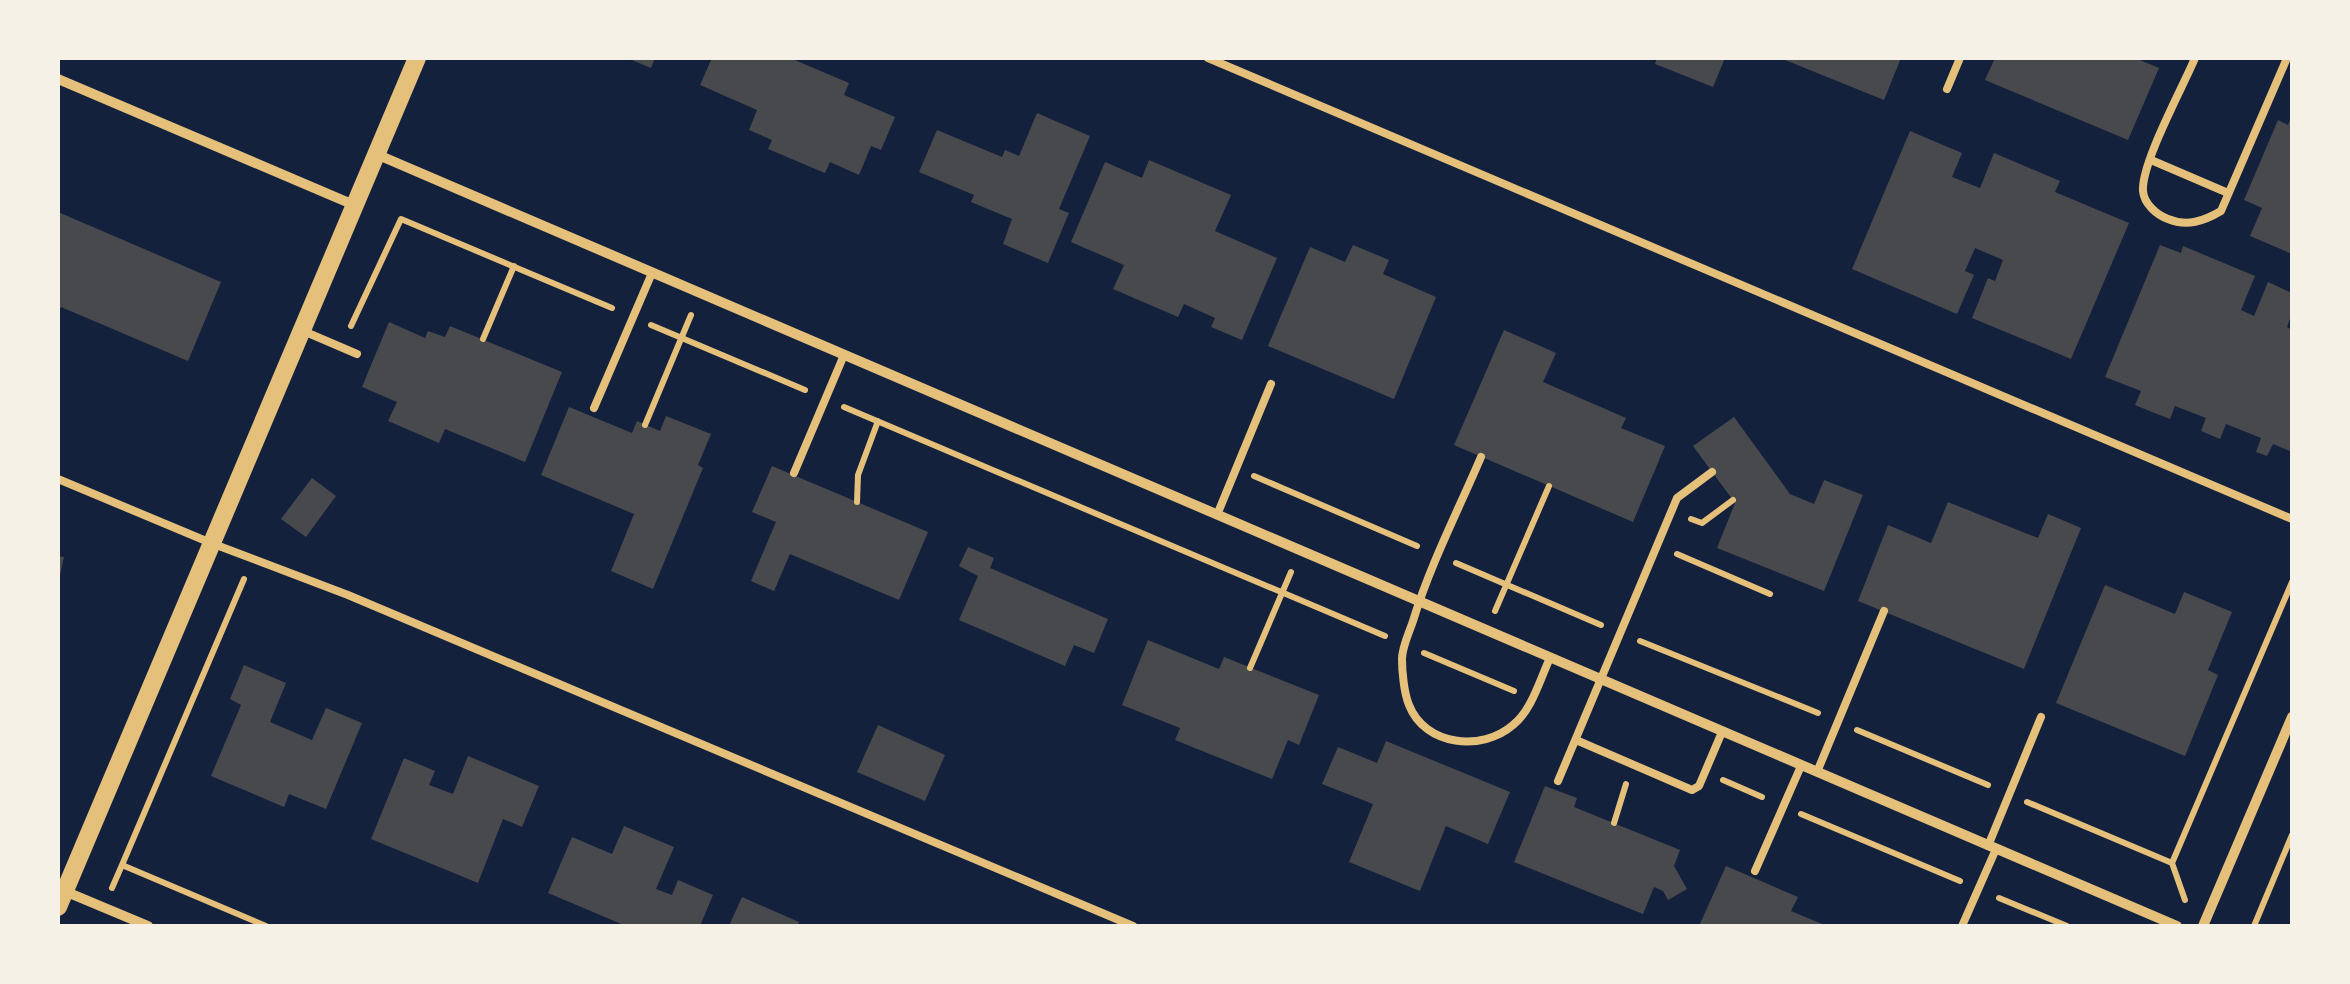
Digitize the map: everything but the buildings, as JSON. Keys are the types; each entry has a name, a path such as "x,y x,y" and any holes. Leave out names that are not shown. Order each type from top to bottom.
{"street":[{"path":"148,926 60,895 417,58"},
{"path":"58,78 354,205"},
{"path":"376,154 2177,926"},
{"path":"2203,926 2292,717"}],"lane":[{"path":"1208,58 2292,519"},
{"path":"1947,88 1960,58"},
{"path":"2195,58 2150,160 2143,190 2146,202 2161,217 2180,224 2209,218 2220,211 2288,58"},
{"path":"2150,160 2228,193"},
{"path":"594,408 652,273"},
{"path":"301,330 357,354"},
{"path":"794,473 844,355"},
{"path":"1216,515 1271,384"},
{"path":"1481,457 1419,601 1405,645 1402,657 1409,706 1430,731 1458,743 1482,742 1513,726 1532,699 1550,658"},
{"path":"1558,781 1677,498 1712,472"},
{"path":"58,479 211,544 348,595 1133,926"},
{"path":"1817,772 1884,611"},
{"path":"1962,926 2041,717"},
{"path":"1576,740 1692,790 1698,786 1722,732"},
{"path":"1755,871 1801,766"}],"path":[{"path":"342,348 400,219 1532,699"},
{"path":"484,339 514,266"},
{"path":"645,424 700,293"},
{"path":"857,502 862,456 878,421"},
{"path":"1236,468 2172,864"},
{"path":"1487,631 1549,486"},
{"path":"1671,511 1702,523 1732,500"},
{"path":"1657,546 1770,594"},
{"path":"1250,668 1300,551"},
{"path":"248,571 122,865 266,926"},
{"path":"2190,911 2172,864 2292,582"},
{"path":"1704,772 2067,926"},
{"path":"2254,926 2292,835"}]}
